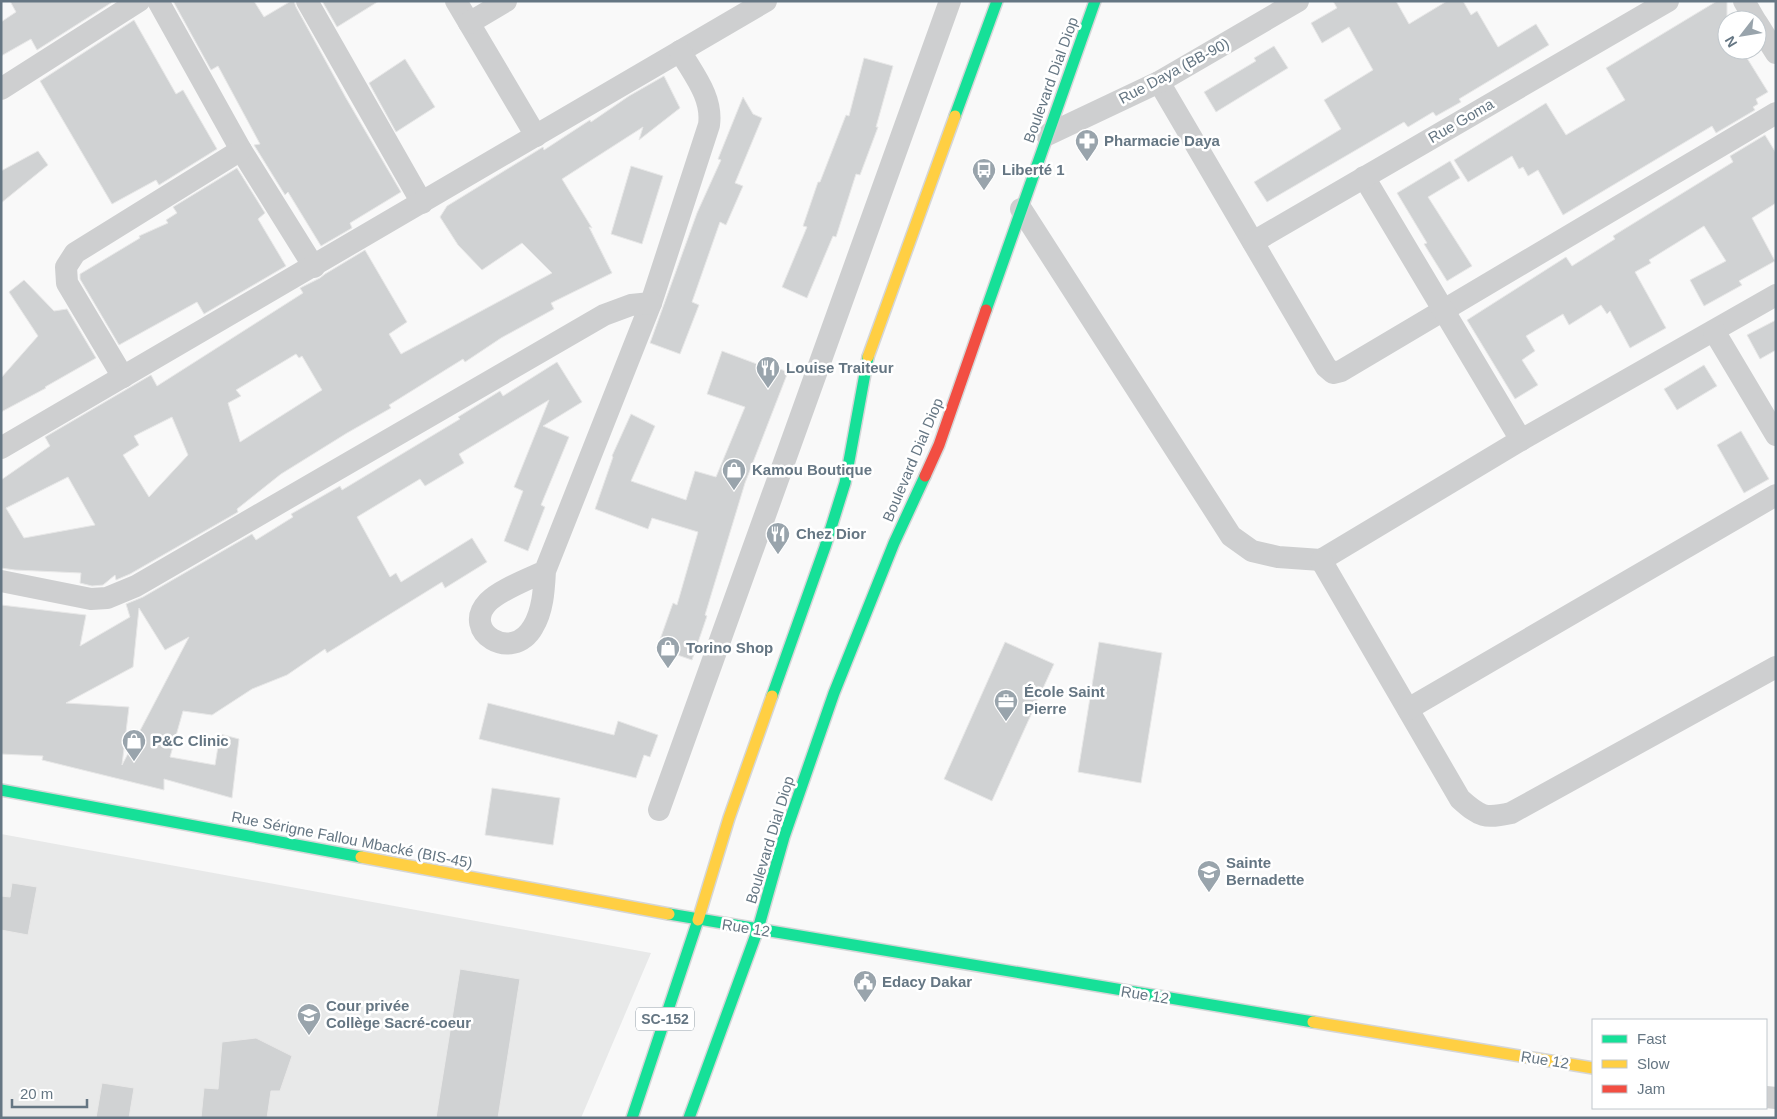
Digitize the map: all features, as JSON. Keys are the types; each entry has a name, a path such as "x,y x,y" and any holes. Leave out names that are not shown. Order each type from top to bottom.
{"street":[{"path":"1,89 139,1"},
{"path":"158,1 241,150 314,267"},
{"path":"307,1 422,203"},
{"path":"456,1 536,136"},
{"path":"469,23 506,1"},
{"path":"1,448 314,267 766,1"},
{"path":"659,810 950,1"},
{"path":"698,920 729,818 825,547 845,483 866,361 997,1"},
{"name":"Boulevard Dial Diop","path":"690,1118 758,929 784,837 834,693 894,543 939,445 1095,1"},
{"name":"Rue Daya (BB-90)","path":"1047,135 1159,82 1298,1"},
{"name":"Rue Goma","path":"1253,242 1668,1"},
{"path":"1767,39 1776,53"},
{"path":"546,571 651,303 709,125 711,113 706,96 680,52"},
{"path":"1159,82 1326,367 1333,373 1341,371 1444,311 1776,113"},
{"path":"123,377 67,283 66,267 75,253 241,150"},
{"path":"1364,177 1521,440"},
{"path":"1021,209 1231,536 1252,551 1278,557 1321,560 1521,440 1776,295"},
{"path":"1,581 91,599 106,598 136,586 604,316 631,305 651,303"},
{"path":"1714,330 1776,434"},
{"path":"1408,709 1776,495"},
{"path":"1321,560 1460,800 1477,814 1494,817 1511,813 1776,667"},
{"name":"Rue Sérigne Fallou Mbacké (BIS-45)","path":"1,790 698,920"},
{"name":"Rue 12","path":"698,920 1592,1068"},
{"name":"SC-152","path":"632,1118 698,920"}],"shaded area":[{"name":"Cour privée Collège Sacré-coeur","path":"1,834 651,953 581,1118 1,1118"}],"building":[{"path":"10,1 114,1 37,50 31,39 1,56 1,22 16,12"},
{"path":"173,1 254,1 264,17 294,1 346,98 401,192 350,223 352,228 321,246 288,192 285,195 254,145 260,144 218,66 211,70"},
{"path":"322,1 379,1 337,27"},
{"path":"1333,1 1396,1 1409,24 1447,1 1463,1 1471,15 1477,11 1498,47 1536,24 1549,45 1459,99 1461,102 1436,116 1433,112 1408,127 1404,122 1267,202 1254,182 1341,129 1324,100 1373,70 1349,27 1322,43 1311,23 1337,8"},
{"path":"1717,1 1727,1 1727,10 1717,10 1717,60 1748,60 1768,92 1756,99 1758,104 1753,107 1755,110 1716,133 1712,126 1563,215 1538,170 1528,176 1523,167 1519,169 1512,156 1468,182 1454,160 1546,103 1566,135 1625,100 1606,68"},
{"path":"134,20 176,94 183,90 217,149 159,185 156,180 112,204 40,81"},
{"path":"1274,46 1288,68 1216,112 1204,92 1256,61 1254,58"},
{"path":"864,58 893,66 876,127 878,127 860,175 856,174 836,237 833,236 807,298 782,287 807,227 803,226 818,182 820,182 846,115 849,116"},
{"path":"405,59 435,107 396,132 369,83"},
{"path":"664,76 680,108 639,140 643,127 562,179 592,228 589,227 612,273 551,303 554,309 501,338 465,362 463,359 389,405 391,408 281,474 237,509 238,512 130,574 116,580 115,575 103,585 92,586 80,583 81,573 1,568 1,480 50,446 45,437 151,375 157,386 303,293 300,288 365,250 407,322 389,334 401,354 552,273 522,243 482,270 458,245 440,217 447,206 543,147 544,150 590,120 591,122 629,96","holes":["296,354 299,358 302,356 322,390 240,442 228,403 241,396 236,390","172,417 188,455 149,497 123,455 139,445 134,436","68,477 95,525 24,538 6,508"]},
{"path":"743,97 753,114 762,118 735,183 743,186 726,225 720,222 692,302 699,305 680,354 650,343 697,213 721,160 718,159"},
{"path":"1765,135 1776,153 1776,203 1752,218 1775,261 1739,281 1742,285 1704,306 1690,280 1726,261 1704,226 1649,260 1651,263 1635,272 1666,328 1630,348 1610,311 1607,314 1601,305 1569,325 1563,314 1526,336 1535,351 1522,360 1538,385 1515,399 1467,320 1566,257 1572,266 1615,239 1613,236 1733,162 1730,156"},
{"path":"38,151 48,165 1,203 1,171"},
{"path":"1450,161 1460,178 1428,197 1472,266 1447,281 1424,244 1427,243 1397,193"},
{"path":"631,166 663,176 642,244 611,234"},
{"path":"237,168 265,213 258,219 286,266 204,314 197,302 119,345 80,279 80,274 140,238 139,236 168,223 166,220 177,213 173,207"},
{"path":"24,280 54,311 67,309 96,358 1,412 1,378 38,336 9,292"},
{"path":"1776,320 1776,350 1760,359 1747,335"},
{"path":"722,351 765,367 766,364 788,372 745,483 705,615 707,616 692,660 657,648 673,603 677,605 698,532 652,518 648,529 595,509 612,456 631,414 655,426 631,481 686,500 695,471 716,477 745,407 707,394"},
{"path":"557,362 582,402 543,426 569,437 541,505 545,507 528,551 504,541 523,491 514,487 549,400 459,454 464,463 425,486 420,479 357,517 390,577 396,573 401,582 472,538 487,562 445,588 442,582 327,653 325,649 287,675 252,689 212,715 183,711 170,757 215,765 220,734 239,739 232,798 164,779 164,790 42,760 43,756 1,754 1,605 86,615 80,646 130,617 126,604 143,597 252,534 256,540 293,517 291,514 340,486 342,490 460,419 458,417 500,391 503,396","holes":["139,608 165,650 189,637 122,765 129,707 66,703 133,667"]},
{"path":"1704,365 1717,386 1677,410 1664,389"},
{"path":"1741,431 1769,479 1744,493 1717,445"},
{"path":"1005,642 1054,664 992,801 944,779"},
{"path":"1099,642 1162,653 1141,783 1078,772"},
{"path":"488,703 614,735 618,721 658,735 650,757 644,755 636,778 479,739"},
{"path":"492,788 560,798 553,845 485,835"},
{"path":"12,883 37,887 28,935 1,930 1,896 10,897"},
{"path":"460,969 520,979 498,1118 436,1118"},
{"path":"256,1038 292,1056 280,1091 271,1091 267,1118 201,1118 204,1088 218,1089 222,1042"},
{"path":"102,1083 134,1088 129,1118 96,1118"}],"traffic: fast":[{"path":"955,116 997,1"},
{"path":"986,310 1095,1"},
{"path":"772,696 825,547 845,483 868,357"},
{"path":"758,929 784,837 834,693 894,543 925,476"},
{"path":"1,790 361,857"},
{"path":"669,914 1313,1022"},
{"path":"632,1118 698,920"},
{"path":"689,1118 758,929"}],"traffic: slow":[{"path":"868,357 955,116"},
{"path":"698,920 729,818 772,696"},
{"path":"361,857 669,914"},
{"path":"1313,1022 1592,1068"}],"traffic: jam":[{"path":"925,476 939,445 986,310"}],"place":[{"name":"Pharmacie Daya","path":"1087,162"},
{"name":"Liberté 1","path":"984,191"},
{"name":"Louise Traiteur","path":"768,389"},
{"name":"Kamou Boutique","path":"734,491"},
{"name":"Chez Dior","path":"778,555"},
{"name":"Torino Shop","path":"668,669"},
{"name":"École Saint Pierre","path":"1006,722"},
{"name":"P&C Clinic","path":"134,762"},
{"name":"Sainte Bernadette","path":"1209,893"},
{"name":"Edacy Dakar","path":"865,1003"},
{"name":"Cour privée Collège Sacré-coeur","path":"309,1036"}]}
